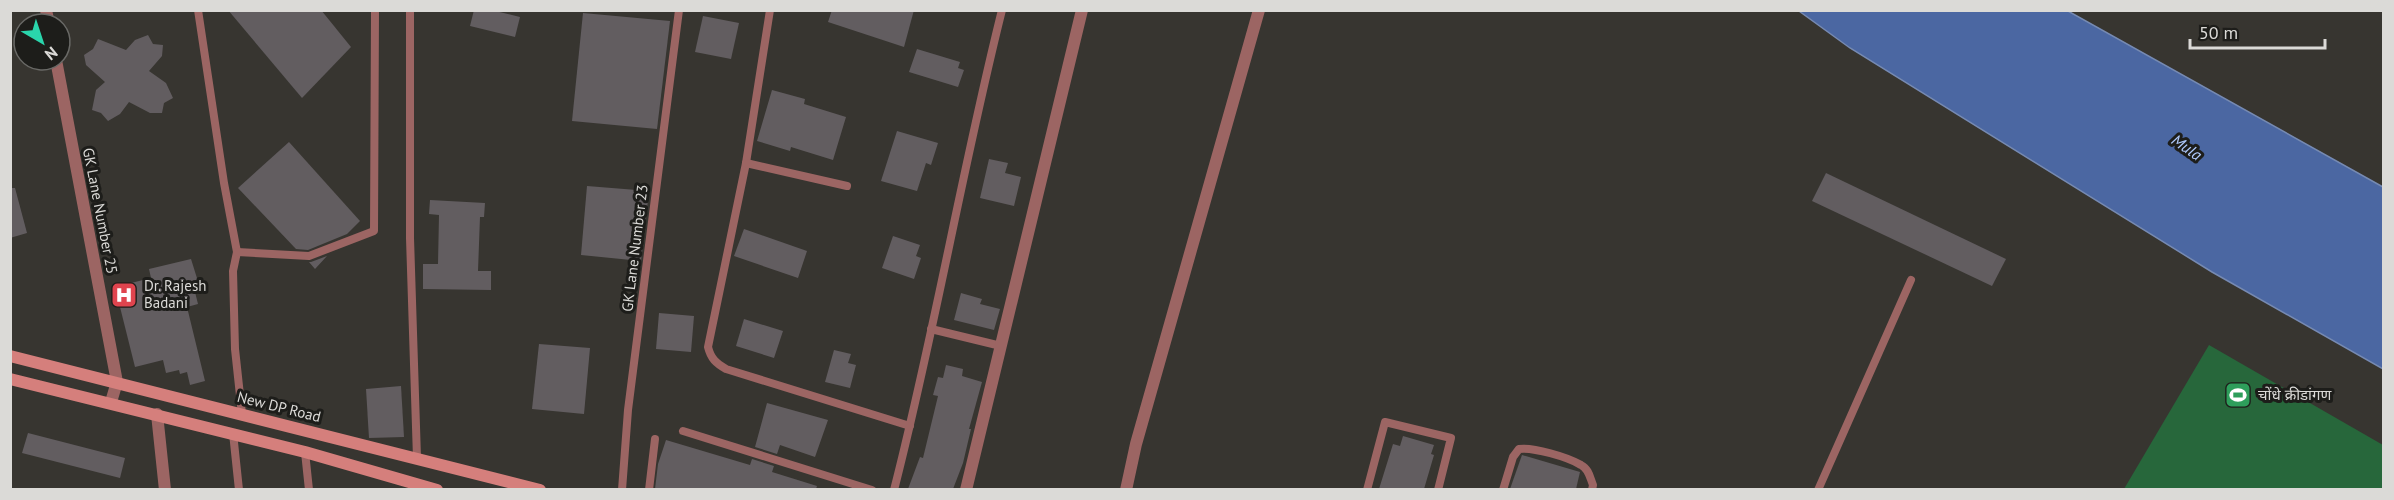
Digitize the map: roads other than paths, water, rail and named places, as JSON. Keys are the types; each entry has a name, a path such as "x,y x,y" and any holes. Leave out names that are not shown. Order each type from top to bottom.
{"main road":[{"name":"New DP Road","path":"10,356 540,489"},
{"path":"10,379 111,402 305,452 415,487 437,489"},
{"path":"157,414 163,393"}],"street":[{"path":"966,489 1082,10"},
{"path":"1126,489 1136,444 1259,10"},
{"name":"GK Lane Number 25","path":"58,72 117,382 111,402"},
{"path":"157,414 165,489"}],"lane":[{"path":"198,10 224,183 237,252 233,271 235,349 242,414"},
{"path":"237,252 309,256 374,231 375,10"},
{"path":"411,10 410,238 417,458"},
{"name":"GK Lane Number 23","path":"622,489 628,410 679,10"},
{"path":"770,10 746,163 708,347 710,357 726,369 910,426"},
{"path":"894,489 910,426 999,11"},
{"path":"746,163 848,186"},
{"path":"1818,489 1911,280"},
{"path":"931,329 1001,346"},
{"path":"1367,489 1385,422 1451,438 1438,489"},
{"path":"683,431 872,489"},
{"path":"233,434 239,489"},
{"path":"649,489 656,439"},
{"path":"1503,489 1513,457 1519,449 1529,448 1581,465 1588,472 1592,489"},
{"path":"305,452 309,489"}],"water":[{"name":"Mula","path":"1799,11 2068,11 2383,187 2383,369 2212,272 1850,48"}],"place":[{"name":"Dr. Rajesh Badani","path":"124,295"},
{"name":"चोंधे क्रीडांगण","path":"2238,395"}]}
